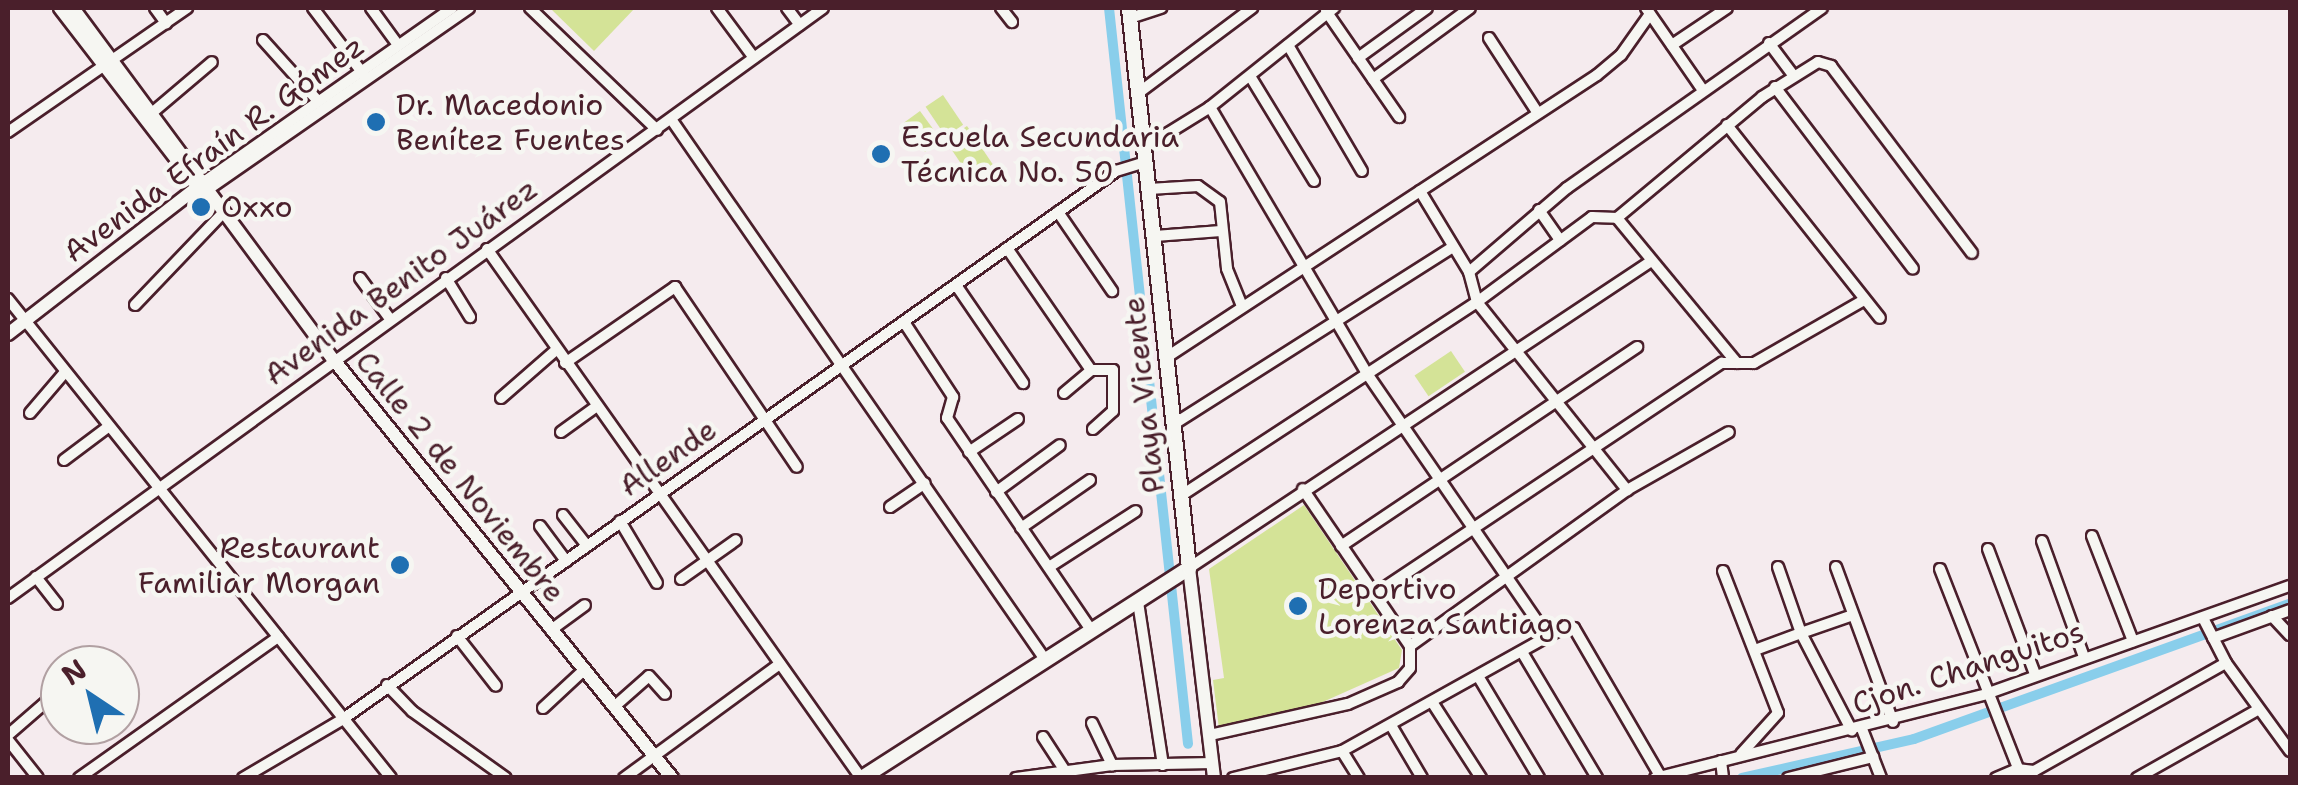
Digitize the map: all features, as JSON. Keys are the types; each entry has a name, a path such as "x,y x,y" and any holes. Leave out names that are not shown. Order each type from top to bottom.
{"main road":[{"name":"Playa Vicente","path":"1130,13 1141,158 1156,236 1182,495 1183,572"},
{"path":"862,778 1183,572"}],"street":[{"name":"Calle 2 de Noviembre","path":"60,8 154,112 209,194"},
{"name":"Calle 2 de Noviembre","path":"73,8 333,358 519,594 672,778"},
{"path":"155,8 166,23"},
{"path":"8,132 187,8"},
{"path":"312,8 367,80"},
{"path":"371,8 398,45"},
{"name":"Avenida Efraín R. Gómez","path":"209,194 317,100 452,8"},
{"name":"Avenida Efraín R. Gómez","path":"8,334 469,8"},
{"path":"530,8 657,130"},
{"path":"718,8 754,58"},
{"path":"787,8 800,25"},
{"name":"Avenida Benito Juárez","path":"8,598 333,358 823,8"},
{"path":"1001,8 1012,22"},
{"path":"1130,13 1161,8"},
{"path":"1138,94 1252,8"},
{"path":"1358,58 1427,8"},
{"path":"1373,79 1470,8"},
{"path":"1672,46 1726,8"},
{"path":"1468,272 1538,210 1702,89 1822,8"},
{"path":"1141,158 1250,76 1328,9 1399,117"},
{"path":"1167,357 1621,56 1648,11 1702,89"},
{"path":"1489,38 1537,112"},
{"path":"263,40 317,100"},
{"path":"1768,43 1792,74"},
{"path":"1288,45 1362,171"},
{"path":"154,112 212,62"},
{"path":"1617,218 1775,86 1818,62 1830,66 1972,253"},
{"path":"1250,76 1314,181"},
{"path":"1775,86 1913,270"},
{"path":"1210,107 1337,315 1368,375 1539,624"},
{"path":"671,119 1046,662"},
{"path":"1728,125 1880,318"},
{"name":"Allende","path":"242,778 343,719 1116,170 1141,158"},
{"path":"1149,190 1198,186 1220,202 1227,269 1242,306"},
{"path":"1420,191 1468,272 1477,302 1514,355 1627,490"},
{"path":"134,305 209,194"},
{"path":"1538,210 1560,240"},
{"path":"1058,212 1112,292"},
{"path":"1182,495 1477,302 1599,214 1617,218 1736,364"},
{"path":"1156,236 1221,230"},
{"path":"1007,248 1092,370"},
{"path":"1174,424 1337,315 1451,248"},
{"path":"488,249 564,363 862,778"},
{"path":"1183,572 1650,262"},
{"path":"360,278 390,319"},
{"path":"446,278 470,317"},
{"path":"956,285 1023,383"},
{"path":"564,363 675,287 798,467"},
{"path":"8,299 156,489 391,778"},
{"path":"1374,594 1590,446 1722,363 1754,363 1864,300"},
{"path":"904,322 952,397 947,418 1092,631"},
{"path":"1341,546 1637,346"},
{"path":"501,398 556,350"},
{"path":"1064,393 1092,370 1113,370 1113,411 1093,429"},
{"path":"30,413 65,372"},
{"path":"561,432 597,406"},
{"path":"969,452 1018,418"},
{"path":"64,460 108,427"},
{"path":"1410,646 1627,490 1730,432"},
{"path":"996,492 1060,445"},
{"path":"1021,528 1090,480"},
{"path":"890,506 925,483"},
{"path":"1210,735 1309,715 1383,691 1406,676 1410,646 1304,492"},
{"path":"1049,566 1136,511"},
{"path":"563,515 587,546"},
{"path":"620,521 657,583"},
{"path":"540,526 566,561"},
{"path":"2092,536 2133,641"},
{"path":"681,580 736,540"},
{"path":"2042,542 2084,657"},
{"path":"1988,549 2035,674"},
{"path":"1778,566 1800,633 1860,732 1880,778"},
{"path":"1836,568 1893,722"},
{"path":"1940,569 2020,773"},
{"path":"1723,571 1778,712 1737,757"},
{"name":"Playa Vicente","path":"1183,572 1213,770"},
{"path":"36,577 57,604"},
{"name":"Cjon. Changuitos","path":"1658,777 1722,770 1737,757 1860,732 1988,698 2035,674 2133,641 2208,628 2290,586"},
{"path":"1138,602 1163,765"},
{"path":"550,630 584,605"},
{"path":"2290,610 2208,628 2226,664 2290,751"},
{"path":"1755,650 1853,615"},
{"path":"2272,616 2290,634"},
{"path":"1233,778 1342,751 1434,705 1522,652 1574,628 1658,777"},
{"path":"457,636 496,686"},
{"path":"78,778 93,774 278,637"},
{"path":"1522,652 1598,778"},
{"path":"624,778 780,664"},
{"path":"1996,778 2034,771 2226,664"},
{"path":"543,708 584,670"},
{"path":"615,706 649,676 665,694"},
{"path":"1478,676 1539,778"},
{"path":"387,685 412,711 461,740 506,778"},
{"path":"1434,705 1480,778"},
{"path":"38,778 9,742 40,710"},
{"path":"2138,778 2257,710"},
{"path":"1092,724 1112,765"},
{"path":"1392,727 1422,778"},
{"path":"1043,737 1064,769"},
{"path":"1342,751 1359,778"},
{"name":"Cjon. Changuitos","path":"1788,778 1872,756"},
{"path":"1016,778 1112,765 1213,770"}],"green space":[{"path":"550,8 635,8 594,51"},
{"path":"943,95 963,125 946,137 926,107"},
{"path":"920,111 941,140 925,152 904,123"},
{"path":"967,126 993,164 971,179 945,141"},
{"path":"1451,351 1465,372 1429,396 1415,376"},
{"path":"1304,505 1402,650 1399,668 1307,709 1219,729 1213,680 1224,678 1209,569"}],"waterway":[{"path":"1109,8 1188,744"},
{"path":"1742,778 1914,739 2290,604"}],"place":[{"name":"Dr. Macedonio Benítez Fuentes","path":"376,122"},
{"name":"Escuela Secundaria Técnica No. 50","path":"881,154"},
{"name":"Oxxo","path":"201,207"},
{"name":"Restaurant Familiar Morgan","path":"400,565"},
{"name":"Deportivo Lorenza Santiago","path":"1298,606"}]}
